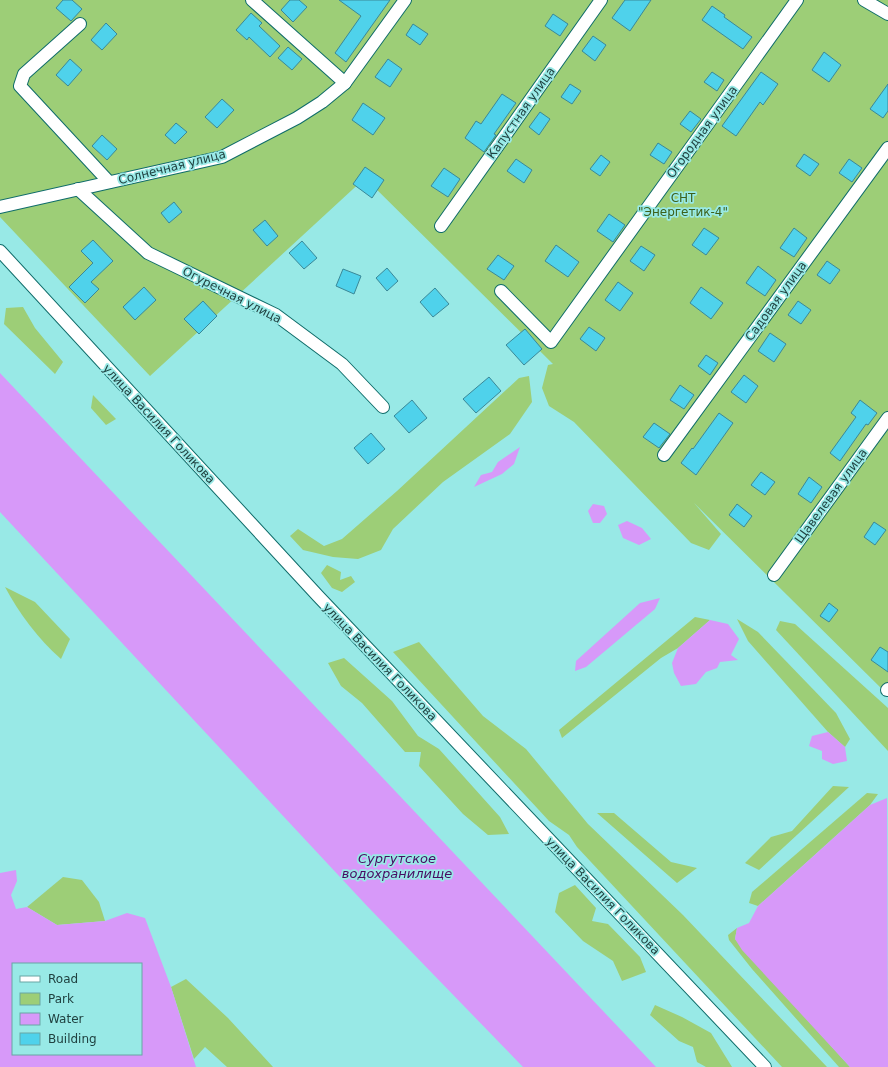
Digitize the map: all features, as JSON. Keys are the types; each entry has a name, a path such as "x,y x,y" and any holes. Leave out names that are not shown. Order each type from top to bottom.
{"street":[{"path":"252,0 345,83"},
{"name":"Солнечная улица","path":"0,207 222,157 298,118 322,102 345,83 405,0"},
{"name":"Капустная улица","path":"441,226 602,0"},
{"name":"Огородная улица","path":"500,291 552,342 797,0"},
{"path":"864,0 888,14"},
{"path":"80,24 24,74 20,86 109,182"},
{"name":"Садовая улица","path":"664,455 888,148"},
{"name":"Огуречная улица","path":"78,189 148,253 276,315 342,364 383,407"},
{"name":"улица Василия Голикова","path":"0,251 308,586 765,1067"},
{"name":"Щавелевая улица","path":"774,575 888,418"}],"green space":[{"name":"СНТ \"Энергетик-4\"","path":"0,0 888,0 888,695 694,503 721,534 709,550 691,543 574,422 549,406 542,388 548,365 553,364 365,178 150,376 0,217"},
{"path":"23,307 35,328 63,362 55,374 4,324 6,308"},
{"path":"529,376 532,402 510,434 443,482 393,529 381,550 358,559 333,557 303,550 290,536 298,529 324,546 342,539 397,491 519,378"},
{"path":"93,395 116,419 106,425 91,408"},
{"path":"327,565 341,572 340,580 351,576 355,582 342,592 332,588 321,573"},
{"path":"5,587 35,602 70,639 61,659 30,625 16,606"},
{"path":"695,617 710,620 678,648 661,658 562,738 559,730"},
{"path":"737,619 758,632 836,713 850,739 845,747 828,732 748,641"},
{"path":"780,621 795,624 888,708 888,751 776,630"},
{"path":"419,642 483,716 526,749 588,824 683,915 827,1067 782,1067 577,847 569,835 549,821 393,652"},
{"path":"344,658 392,701 418,736 439,749 500,817 509,834 488,835 463,814 419,766 421,752 405,752 362,703 341,686 328,663"},
{"path":"833,786 849,787 759,870 745,863 771,837 792,831"},
{"path":"867,793 878,794 870,805 758,906 749,903 752,892"},
{"path":"597,813 614,813 671,862 697,868 677,883"},
{"path":"63,877 82,880 99,902 105,921 57,925 27,907"},
{"path":"575,885 596,908 592,921 608,924 640,957 646,972 622,981 613,961 583,941 555,912 559,893"},
{"path":"737,928 735,939 850,1067 839,1067 752,969 729,940 728,935"},
{"path":"186,979 228,1018 273,1067 227,1067 205,1047 194,1059 171,987"},
{"path":"655,1005 682,1017 711,1033 732,1067 706,1067 697,1062 693,1047 679,1041 650,1015"}],"water":[{"name":"Сургутское водохранилище","path":"0,373 656,1067 523,1067 368,907 0,512"},
{"path":"520,447 514,464 502,474 474,487 481,475 492,472 498,462"},
{"path":"593,504 604,506 607,514 600,523 593,523 588,511"},
{"path":"627,521 642,528 651,539 639,545 623,538 618,525"},
{"path":"660,598 655,609 586,667 575,671 576,661 640,603"},
{"path":"710,620 728,624 739,639 731,655 738,660 720,662 717,668 706,672 696,684 681,686 674,673 672,663 678,648"},
{"path":"828,732 845,747 847,761 833,764 822,759 822,751 809,746 812,736"},
{"path":"887,798 888,1067 850,1067 742,950 735,939 737,928 749,923 758,906 870,805"},
{"path":"16,870 17,881 11,895 16,909 27,907 57,925 105,921 127,913 145,918 171,987 196,1067 0,1067 0,873"}],"building":[{"path":"63,0 72,0 82,9 71,21 56,8"},
{"path":"290,0 299,0 307,7 293,22 281,10"},
{"path":"339,0 390,0 346,62 335,53 361,16"},
{"path":"625,0 651,0 630,31 612,18"},
{"path":"712,6 725,15 724,17 752,37 743,49 702,20"},
{"path":"251,13 262,23 259,26 280,46 270,57 249,37 247,40 236,30"},
{"path":"553,14 568,24 560,36 545,26"},
{"path":"106,23 117,34 102,50 91,40"},
{"path":"413,24 428,34 420,45 406,35"},
{"path":"593,36 606,45 595,61 582,51"},
{"path":"288,47 302,59 292,70 278,58"},
{"path":"824,52 841,65 829,82 812,70"},
{"path":"70,59 82,70 68,86 56,75"},
{"path":"388,59 402,69 390,87 375,77"},
{"path":"712,72 724,80 717,91 704,82"},
{"path":"761,72 778,84 763,105 760,102 736,136 722,126"},
{"path":"570,84 581,91 572,104 561,97"},
{"path":"888,84 888,111 883,118 870,109"},
{"path":"502,94 516,103 494,134 496,135 484,152 465,138 476,121 481,124"},
{"path":"222,99 234,110 217,128 205,117"},
{"path":"363,103 385,118 373,135 352,120"},
{"path":"690,111 701,119 691,132 680,124"},
{"path":"540,112 550,119 539,135 529,127"},
{"path":"176,123 187,132 175,144 165,135"},
{"path":"102,135 117,149 107,160 92,146"},
{"path":"658,143 672,152 664,164 650,155"},
{"path":"804,154 819,164 810,176 796,166"},
{"path":"601,155 610,162 600,176 590,169"},
{"path":"516,159 532,170 524,183 507,171"},
{"path":"849,159 862,168 852,182 839,173"},
{"path":"365,167 384,180 372,198 353,184"},
{"path":"444,168 460,179 448,197 431,186"},
{"path":"174,202 182,212 169,223 161,213"},
{"path":"609,214 625,225 613,242 597,231"},
{"path":"265,220 278,236 267,246 253,230"},
{"path":"704,228 719,238 706,255 692,245"},
{"path":"794,228 807,238 794,257 780,248"},
{"path":"93,240 113,261 91,282 99,289 85,303 69,287 93,263 81,251"},
{"path":"302,241 317,258 304,269 289,253"},
{"path":"556,245 579,262 568,277 545,261"},
{"path":"641,246 655,255 644,271 630,261"},
{"path":"498,255 514,266 504,280 487,269"},
{"path":"827,261 840,270 830,284 817,275"},
{"path":"758,266 776,280 765,296 746,283"},
{"path":"387,268 398,281 387,291 376,278"},
{"path":"343,269 361,276 354,294 336,286"},
{"path":"618,282 633,293 620,311 605,300"},
{"path":"144,287 156,300 135,320 123,307"},
{"path":"701,287 723,303 711,319 690,303"},
{"path":"435,288 449,304 433,317 420,302"},
{"path":"203,301 217,316 199,334 184,319"},
{"path":"798,301 811,310 801,324 788,315"},
{"path":"589,327 605,338 596,351 580,339"},
{"path":"525,329 542,349 524,365 506,345"},
{"path":"770,333 786,344 774,362 758,351"},
{"path":"706,355 718,363 710,375 698,366"},
{"path":"744,375 758,386 746,403 731,392"},
{"path":"489,377 501,391 476,413 463,399"},
{"path":"680,385 694,395 684,409 670,400"},
{"path":"412,400 427,418 409,433 394,416"},
{"path":"860,400 877,413 868,425 866,424 840,461 830,453 856,417 851,413"},
{"path":"719,413 733,423 696,475 681,463"},
{"path":"654,423 670,434 659,448 643,437"},
{"path":"371,433 385,449 368,464 354,448"},
{"path":"761,472 775,482 765,495 751,485"},
{"path":"809,477 822,487 811,503 798,494"},
{"path":"737,504 752,516 744,527 729,515"},
{"path":"874,522 886,530 875,545 864,537"},
{"path":"829,603 838,610 829,622 820,616"},
{"path":"880,647 888,652 888,672 871,660"}]}
